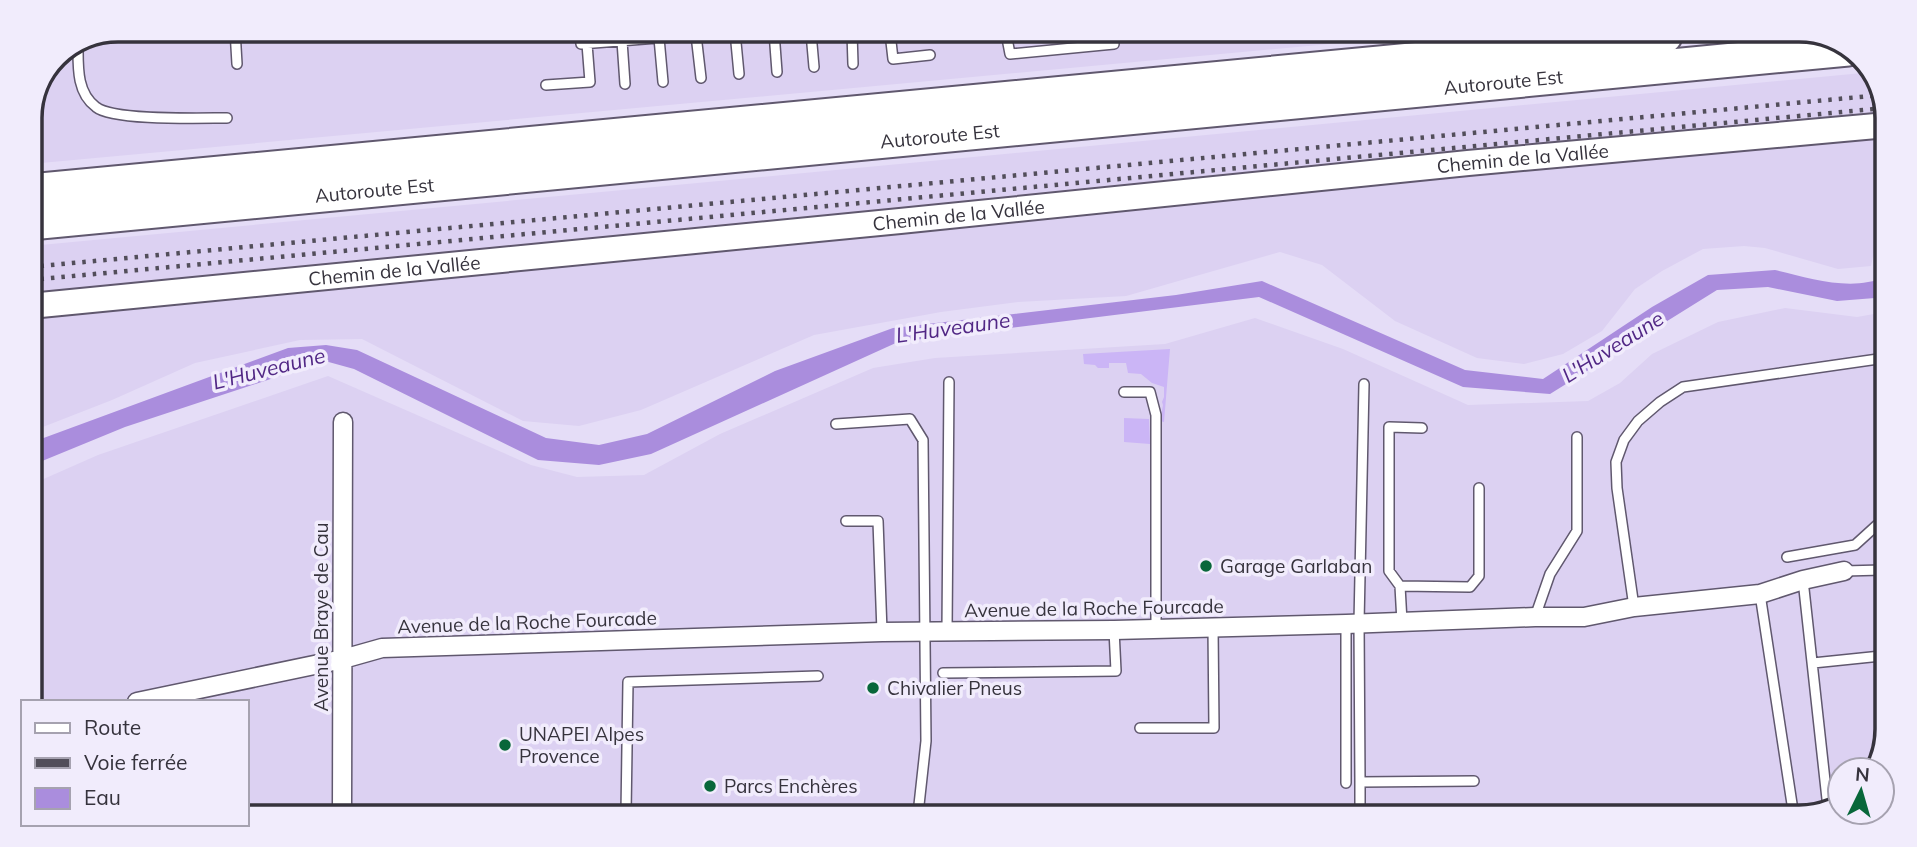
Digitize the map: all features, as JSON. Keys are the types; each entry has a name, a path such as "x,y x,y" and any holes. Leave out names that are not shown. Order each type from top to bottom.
{"highway":[{"name":"Autoroute Est","path":"42,190 1602,42"},
{"name":"Autoroute Est","path":"42,222 1833,50"}],"street":[{"name":"Chemin de la Vallée","path":"42,305 1468,163 1875,126"},
{"name":"Avenue Braye de Cau","path":"341,805 343,422"},
{"name":"Avenue de la Roche Fourcade","path":"147,700 343,659 382,648 882,632 1114,630 1535,617 1584,618 1634,607 1760,594 1803,580 1844,571"}],"lane":[{"path":"236,42 237,64"},
{"path":"581,42 610,42"},
{"path":"622,42 625,84"},
{"path":"659,42 663,82"},
{"path":"697,42 701,78"},
{"path":"736,42 739,74"},
{"path":"775,42 777,72"},
{"path":"812,42 814,67"},
{"path":"852,42 853,64"},
{"path":"891,42 893,59 930,55"},
{"path":"1008,42 1010,54 1114,42"},
{"path":"546,85 590,82 587,44"},
{"path":"78,54 78,74 84,93 97,109 122,116 226,118"},
{"path":"1634,607 1617,488 1616,462 1624,440 1638,421 1660,402 1684,387 1875,359"},
{"path":"947,631 948,382"},
{"path":"1346,783 1364,384"},
{"path":"1124,392 1150,392 1156,415 1156,628"},
{"path":"836,424 910,419 923,440 926,741 919,805"},
{"path":"1402,622 1400,586 1389,571 1390,427 1422,428"},
{"path":"1535,617 1550,574 1577,531 1577,437"},
{"path":"1400,586 1470,587 1479,576 1479,488"},
{"path":"846,521 878,521 882,632"},
{"path":"1787,557 1855,545 1875,527"},
{"path":"1844,571 1875,570"},
{"path":"1803,580 1826,789"},
{"path":"1760,594 1792,805"},
{"path":"1352,624 1360,805"},
{"path":"1140,728 1214,728 1213,627"},
{"path":"943,673 1116,671 1114,630"},
{"path":"1813,663 1875,657"},
{"path":"626,805 628,682 818,676"},
{"path":"1360,782 1474,781"}],"shaded area":[{"path":"1351,42 42,163 42,113 50,85 68,61 103,43"},
{"path":"1860,73 1871,94 1875,113 1875,247 1871,266 1838,269 1765,248 1744,246 1703,249 1635,289 1602,331 1563,354 1524,364 1477,358 1395,321 1322,265 1280,252 1126,296 1018,302 941,312 814,335 641,410 579,426 523,421 362,339 300,340 195,363 42,427 42,245"},
{"path":"1785,308 1857,317 1875,314 1874,744 1870,756 1826,756 1826,800 1823,801 1799,805 248,805 248,700 42,700 42,480 98,455 328,376 531,465 577,477 644,475 720,434 873,368 935,358 1165,344 1255,318 1343,349 1468,405 1588,401 1620,383 1652,354 1718,322"},
{"path":"1170,349 1164,422 1160,421 1164,387 1152,383 1141,374 1128,373 1126,363 1109,363 1109,368 1084,364 1083,354"},
{"path":"1124,418 1149,419 1150,444 1124,442"}],"water":[{"name":"L'Huveaune","path":"1775,270 1830,282 1858,283 1875,280 1875,298 1837,301 1768,287 1717,290 1550,394 1463,387 1259,297 898,342 651,454 599,465 538,460 354,369 325,361 125,427 42,461 42,439 288,348 326,345 357,350 546,438 599,445 647,434 775,371 893,328 1176,295 1262,281 1465,370 1543,379 1652,307 1708,275"}],"railway":[{"path":"42,266 1872,96"},
{"path":"42,279 1875,109"}],"place":[{"name":"Garage Garlaban","path":"1206,566"},
{"name":"Chivalier Pneus","path":"873,688"},
{"name":"UNAPEI Alpes Provence","path":"505,745"},
{"name":"Parcs Enchères","path":"710,786"}]}
